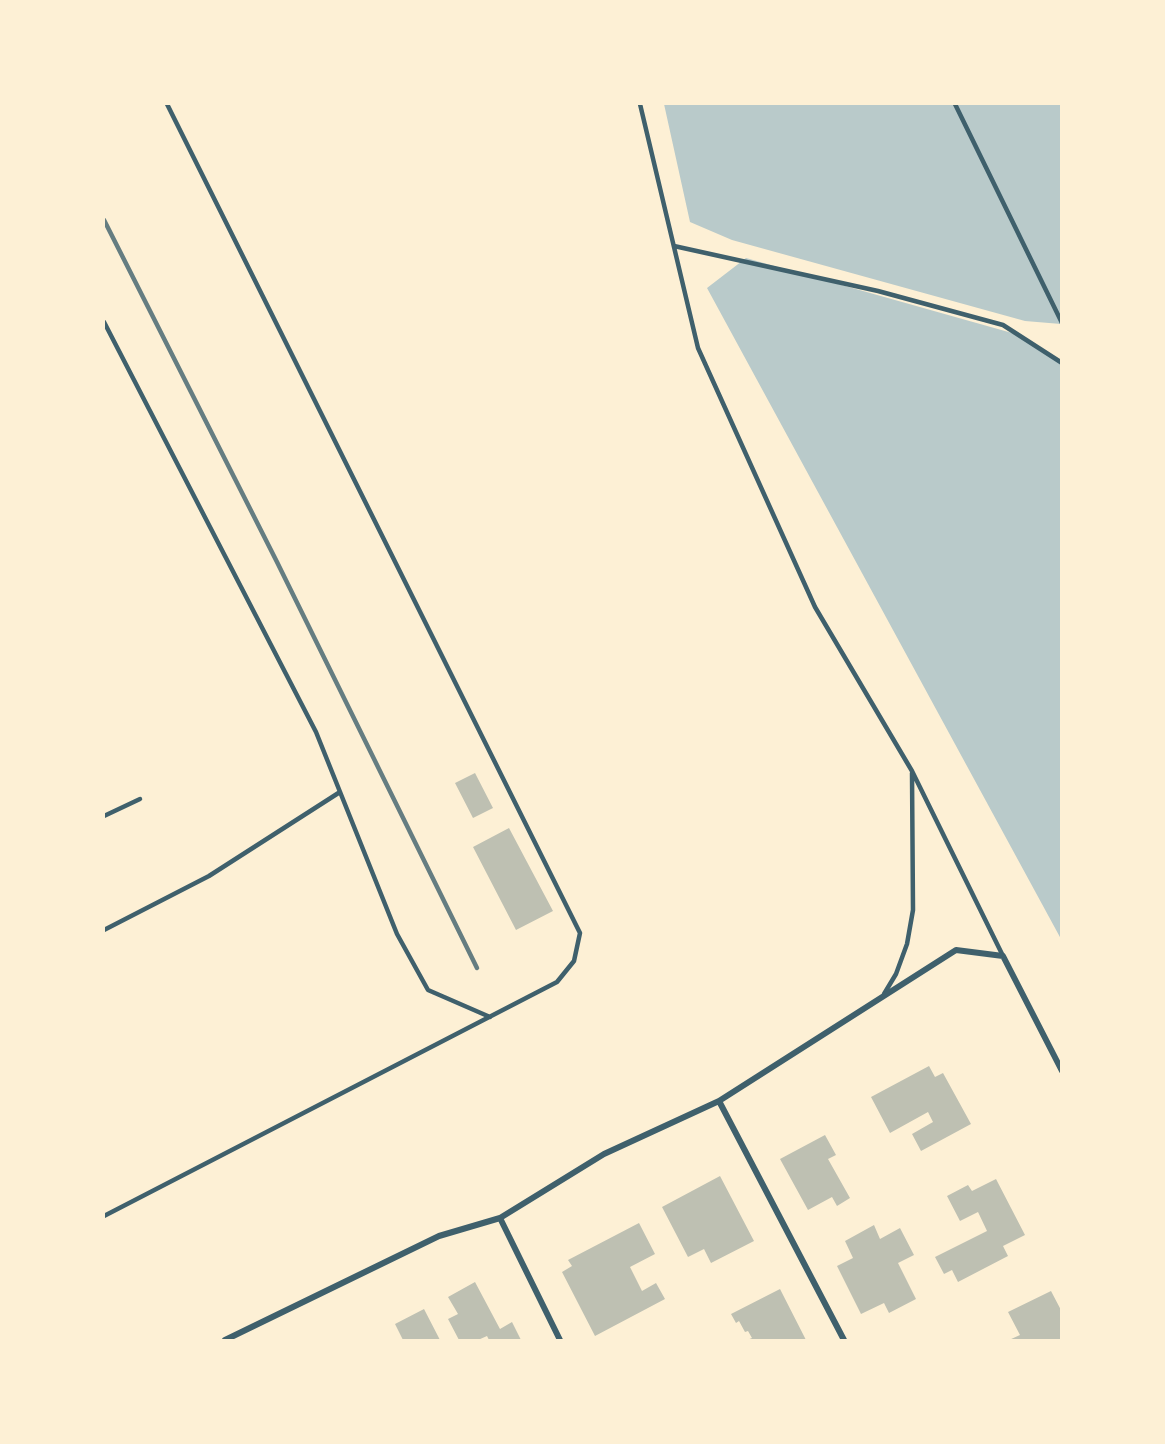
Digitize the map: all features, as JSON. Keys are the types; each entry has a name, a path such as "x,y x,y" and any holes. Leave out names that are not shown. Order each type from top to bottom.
{"street":[{"path":"225,1341 439,1236 500,1218 604,1154 719,1101 956,950 1003,956 1062,1071"},
{"path":"719,1101 844,1341"},
{"path":"500,1218 560,1341"}],"lane":[{"path":"104,1216 557,982 574,961 580,933 167,104"},
{"path":"639,104 698,348 816,608 912,771 1003,956"},
{"path":"955,104 1062,323"},
{"path":"674,246 879,291 1003,325 1062,363"},
{"path":"104,322 316,732 397,934 428,990 490,1017"},
{"path":"884,994 896,974 907,944 913,909 912,771"},
{"path":"104,930 209,876 340,792"},
{"path":"104,816 140,799"}],"shaded area":[{"path":"664,104 1061,104 1061,324 1025,321 732,240 690,222"},
{"path":"746,258 1012,333 1061,360 1061,939 707,288"}],"building":[{"path":"475,773 493,808 473,818 455,783"},
{"path":"509,828 553,911 516,930 473,847"},
{"path":"929,1066 935,1077 943,1073 971,1124 921,1151 912,1134 933,1122 928,1112 890,1133 871,1097"},
{"path":"825,1135 836,1155 828,1159 850,1198 837,1206 832,1197 808,1210 780,1159"},
{"path":"720,1176 754,1241 711,1263 704,1249 688,1257 662,1207"},
{"path":"996,1179 1025,1235 1003,1246 1008,1256 958,1282 952,1270 944,1274 935,1257 987,1231 978,1212 960,1221 947,1196 968,1185 972,1191"},
{"path":"639,1223 655,1254 630,1267 642,1291 656,1283 665,1299 595,1336 562,1272 572,1266 568,1260"},
{"path":"874,1225 880,1239 900,1228 914,1255 898,1263 916,1299 889,1313 884,1303 861,1314 837,1266 853,1258 845,1241"},
{"path":"475,1282 500,1329 512,1322 521,1340 489,1340 487,1336 478,1340 459,1340 448,1319 458,1314 448,1297"},
{"path":"780,1289 806,1340 747,1340 752,1338 748,1331 745,1332 739,1321 736,1323 731,1314"},
{"path":"1051,1291 1062,1312 1062,1340 1009,1340 1020,1335 1008,1312"},
{"path":"424,1309 440,1340 403,1340 395,1324"}],"railway":[{"path":"104,220 277,562 477,968"}]}
